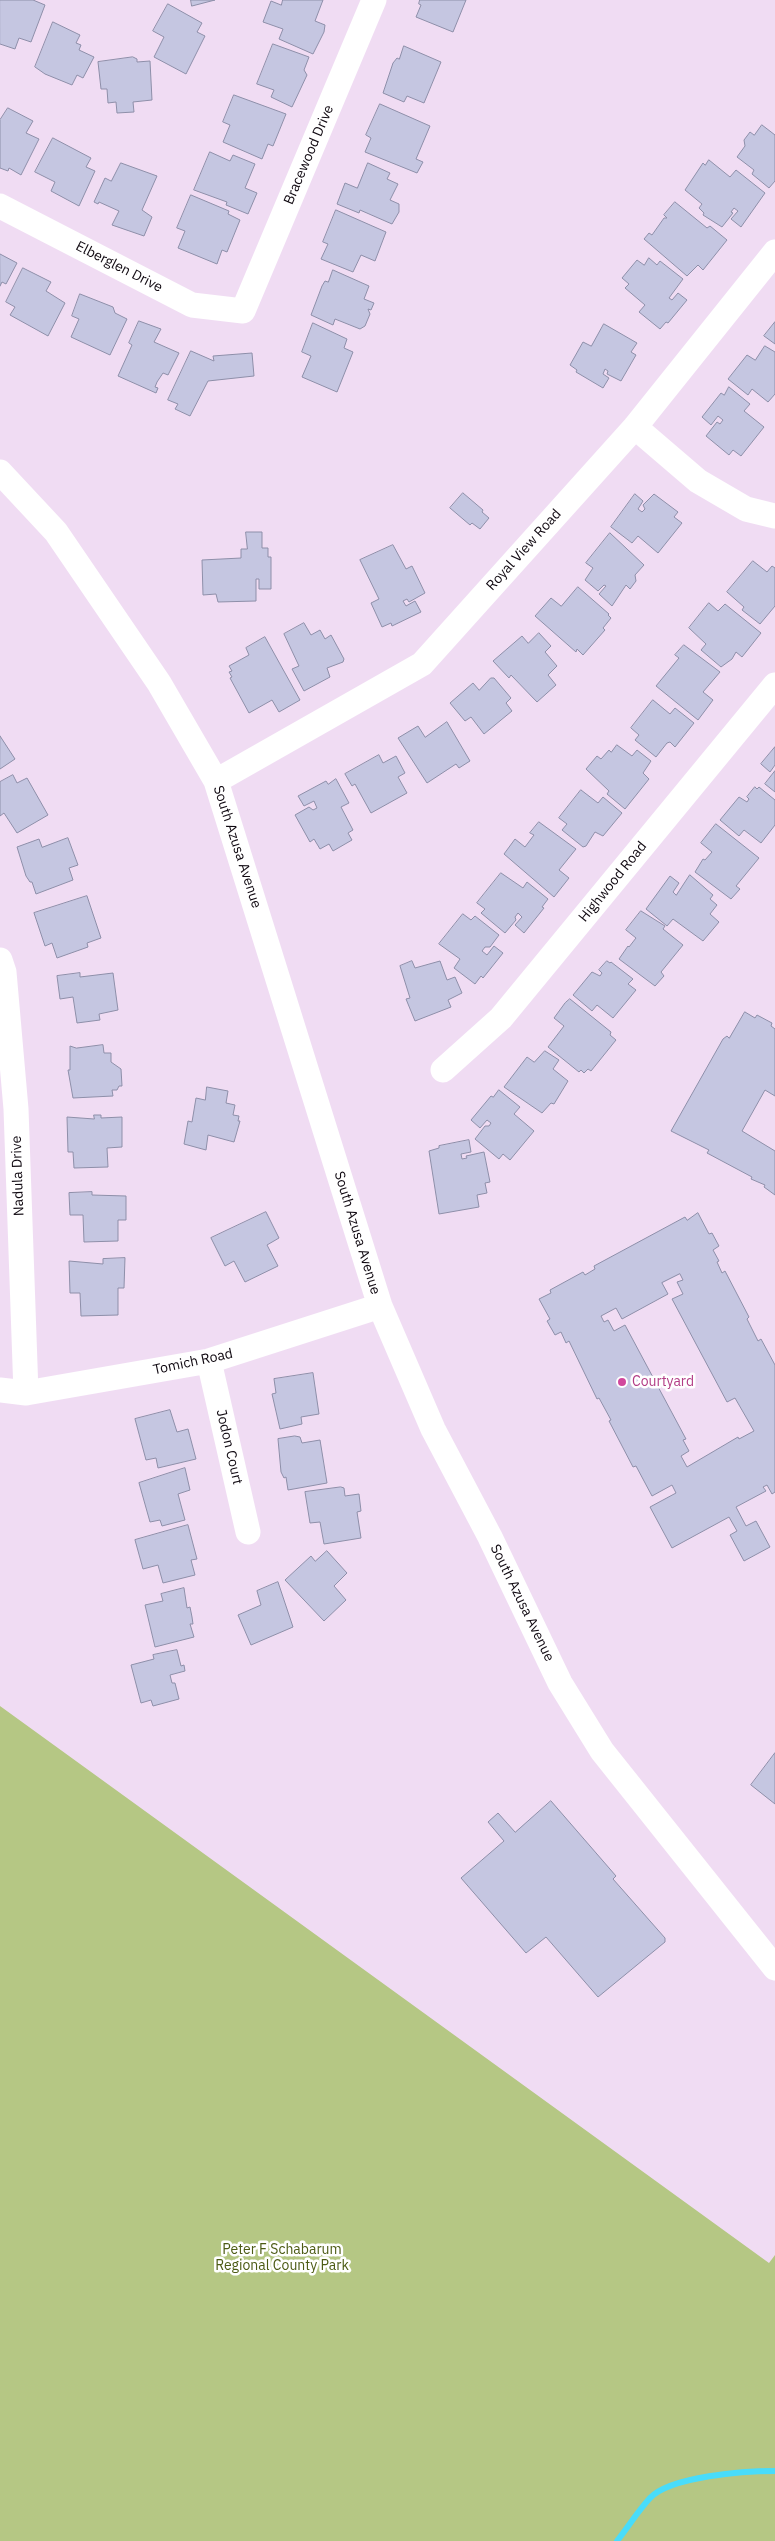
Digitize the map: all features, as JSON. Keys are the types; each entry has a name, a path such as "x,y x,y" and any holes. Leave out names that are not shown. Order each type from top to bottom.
{"street":[{"name":"Bracewood Drive","path":"243,311 374,0"},
{"name":"Elberglen Drive","path":"0,206 192,305 243,311"},
{"name":"Royal View Road","path":"216,781 422,664 635,427 775,252"},
{"path":"635,427 698,481 746,509 775,516"},
{"name":"South Azusa Avenue","path":"0,472 56,532 160,683 216,781 380,1306 433,1429 490,1537 560,1683 602,1751 775,1968"},
{"name":"Highwood Road","path":"443,1070 501,1018 775,685"},
{"name":"Nadula Drive","path":"0,960 4,972 8,1108 26,1393"},
{"name":"Tomich Road","path":"0,1390 26,1393 209,1361 380,1306"},
{"name":"Jodon Court","path":"209,1361 248,1532"}],"green space":[{"name":"Peter F Schabarum Regional County Park","path":"0,1706 769,2263 775,2255 775,2541 0,2541"}],"building":[{"path":"0,0 33,0 45,5 31,42 19,38 15,49 0,44"},
{"path":"191,0 215,0 192,6"},
{"path":"283,0 323,0 315,21 325,25 324,32 313,54 279,39 283,29 263,22 271,1 281,5"},
{"path":"420,0 466,0 453,32 416,17 421,5 419,4"},
{"path":"168,4 202,23 197,32 205,36 186,74 154,57 164,37 153,31"},
{"path":"53,22 80,35 76,43 81,45 79,50 94,57 83,78 77,75 72,85 45,74 35,67"},
{"path":"273,44 309,57 304,70 307,75 292,107 271,97 274,90 257,84"},
{"path":"404,46 441,62 424,103 407,96 404,102 383,93 393,63 397,58 399,59"},
{"path":"133,57 137,59 137,62 150,61 152,100 133,102 134,112 117,113 116,102 108,103 107,89 101,89 98,62"},
{"path":"234,95 286,114 273,146 268,144 262,159 223,142 230,125 223,122"},
{"path":"380,104 430,126 416,159 423,162 417,173 365,152 371,138 366,135"},
{"path":"8,108 33,121 26,133 39,139 21,175 9,168 8,171 0,168 0,120"},
{"path":"762,125 775,135 775,181 769,188 752,174 754,170 737,157 745,146 744,140 750,132 754,135"},
{"path":"53,138 91,158 86,167 95,171 79,206 51,191 55,182 35,172"},
{"path":"210,152 230,161 233,155 255,164 245,188 257,193 248,214 226,205 227,202 194,190"},
{"path":"709,160 730,177 736,170 765,193 741,227 731,219 738,211 734,208 731,212 733,213 722,227 703,215 704,213 699,208 702,204 685,190 703,163 705,165"},
{"path":"121,163 157,176 142,210 152,217 144,236 112,225 119,211 99,202 98,204 94,202 105,178 111,181"},
{"path":"368,163 390,173 387,179 398,184 390,200 399,204 399,212 392,224 360,210 359,213 337,204 345,183 357,188"},
{"path":"191,195 229,211 228,214 240,220 227,252 222,250 217,264 178,248 185,231 177,228"},
{"path":"675,202 707,228 710,226 727,240 703,270 698,265 687,276 644,239 649,233 652,235 664,218 667,218 664,215"},
{"path":"336,210 386,232 375,261 361,255 353,272 321,259 328,244 323,242"},
{"path":"0,254 17,263 6,284 2,282 0,286"},
{"path":"649,258 657,265 660,261 683,279 669,298 672,300 678,293 687,300 668,323 666,322 660,329 639,312 645,305 625,288 629,284 622,278 637,260 644,265"},
{"path":"23,268 51,282 46,291 65,303 48,336 10,315 15,307 6,302"},
{"path":"333,270 369,286 364,299 374,303 371,310 368,309 370,314 365,326 360,329 335,319 333,325 311,315 322,286 325,281 328,282"},
{"path":"80,294 113,307 115,313 127,319 110,355 71,337 79,319 72,316"},
{"path":"139,321 161,329 154,342 179,353 168,375 163,373 157,382 155,387 158,388 156,393 118,376 132,345 129,343"},
{"path":"775,322 775,344 764,336"},
{"path":"313,323 347,339 344,348 353,352 337,392 302,377 311,356 302,352"},
{"path":"604,324 637,343 631,352 636,355 621,381 607,374 608,371 605,369 603,374 609,378 603,388 576,372 577,370 570,365 583,342 591,346"},
{"path":"765,346 775,352 775,394 768,402 752,389 748,395 728,379 747,355 755,360"},
{"path":"191,351 214,361 213,356 252,353 254,376 208,381 190,416 175,409 178,404 168,400"},
{"path":"729,387 750,404 744,411 764,427 741,456 733,450 729,455 706,436 717,422 720,424 723,420 718,416 711,425 702,417 721,393 724,395"},
{"path":"463,493 483,510 482,512 489,518 480,529 472,523 470,525 450,508"},
{"path":"635,494 643,501 638,509 642,512 645,509 643,505 654,494 678,512 674,517 682,523 658,553 638,536 632,543 611,527"},
{"path":"246,532 262,532 262,548 268,548 268,557 271,557 271,589 259,589 259,579 256,579 256,601 218,602 216,594 203,595 202,560 241,558 241,549 247,549"},
{"path":"610,533 644,565 635,575 636,581 630,589 626,585 612,606 599,594 606,586 604,585 598,591 585,580 593,568 586,563"},
{"path":"393,545 406,569 412,566 425,593 409,602 407,599 403,601 406,606 415,601 421,612 392,626 391,623 382,627 371,603 379,599 360,560"},
{"path":"753,561 767,572 772,566 775,568 775,606 760,624 742,610 744,607 727,592"},
{"path":"578,587 609,614 611,618 603,628 605,630 583,655 577,649 576,652 535,616 551,598 561,606"},
{"path":"709,603 718,611 725,604 761,633 742,657 736,652 732,659 721,667 701,650 706,644 689,628"},
{"path":"304,623 311,635 320,630 325,639 331,635 344,659 343,662 327,668 330,677 304,691 292,669 299,666 284,634"},
{"path":"539,633 551,646 545,652 557,666 548,675 556,685 537,702 511,675 509,678 493,661 522,636 528,643"},
{"path":"265,637 300,700 279,712 272,700 249,713 230,678 232,677 229,672 232,671 229,666 249,655 246,648"},
{"path":"684,645 720,672 703,692 713,700 698,720 656,686 679,658 675,655"},
{"path":"491,678 494,678 511,698 506,703 512,711 484,734 471,717 465,721 450,703 473,683 479,690"},
{"path":"653,700 670,714 675,708 694,723 675,747 670,742 667,743 656,757 635,740 639,735 631,728"},
{"path":"447,722 470,761 459,768 456,764 427,783 398,738 418,726 425,737"},
{"path":"0,736 15,759 0,769"},
{"path":"617,745 632,756 637,750 651,761 643,773 649,779 625,809 607,794 609,791 586,769 597,756 601,759 609,750 611,752"},
{"path":"775,747 775,765 770,772 761,764"},
{"path":"379,755 383,763 396,756 405,773 398,777 407,793 371,813 355,784 352,786 345,774"},
{"path":"775,771 775,792 765,784"},
{"path":"13,775 17,783 27,778 48,815 17,833 4,813 0,816 0,782"},
{"path":"336,779 349,803 341,807 353,830 348,833 352,840 333,851 329,844 320,849 314,839 310,842 295,815 309,807 313,810 317,808 314,801 304,806 298,796 326,781 328,784"},
{"path":"755,787 757,789 759,787 775,800 775,825 761,843 744,830 739,836 720,820 739,797 747,802 749,799 747,797"},
{"path":"581,790 598,803 603,797 622,813 603,836 595,832 586,846 583,847 562,830 567,824 559,818"},
{"path":"539,822 576,849 559,870 569,878 554,897 504,854 515,839 525,847 534,835 530,833"},
{"path":"716,824 759,858 736,886 740,889 731,899 695,872 703,859 705,860 712,852 701,843"},
{"path":"68,838 78,865 69,868 73,880 36,894 32,882 26,876 17,847 39,839 42,847"},
{"path":"501,873 523,888 527,882 548,899 542,907 544,908 524,933 515,925 522,917 518,913 515,917 516,920 505,933 481,913 485,909 477,903"},
{"path":"690,875 713,895 710,899 717,905 710,914 719,922 703,941 673,919 667,926 646,909 670,876 679,883 673,892 676,895"},
{"path":"87,896 101,938 87,943 88,947 57,958 52,943 45,946 34,913"},
{"path":"641,911 665,926 663,929 683,945 661,972 664,976 655,986 619,959 636,938 626,930"},
{"path":"463,914 471,920 475,916 499,935 490,947 485,947 482,951 487,955 494,946 503,953 483,978 481,976 475,984 454,968 460,959 439,944"},
{"path":"412,961 415,968 440,961 447,980 455,977 462,993 448,1000 451,1007 415,1021 406,999 410,998 400,966"},
{"path":"607,961 633,979 628,984 636,990 613,1018 597,1005 592,1011 573,995 592,972 600,976 602,973 599,970"},
{"path":"80,973 80,977 113,973 118,1010 99,1014 100,1020 77,1023 73,997 60,999 57,976"},
{"path":"570,999 611,1032 610,1035 616,1040 591,1071 588,1069 584,1073 581,1070 579,1072 548,1047 564,1026 554,1018"},
{"path":"745,1012 755,1018 757,1015 772,1023 771,1026 775,1029 775,1096 765,1090 742,1131 775,1151 775,1195 764,1187 765,1185 751,1179 752,1177 707,1153 709,1150 671,1131 723,1039 727,1036 729,1038"},
{"path":"103,1045 104,1053 111,1053 111,1062 121,1069 122,1086 119,1086 117,1090 112,1090 113,1096 73,1098 68,1070 70,1070 70,1046 76,1048"},
{"path":"545,1051 559,1060 553,1069 568,1081 554,1104 551,1103 542,1113 504,1087 527,1057 534,1062"},
{"path":"207,1087 228,1091 226,1103 235,1105 233,1115 239,1116 238,1121 240,1121 234,1142 208,1135 206,1150 184,1144 188,1121 192,1122 196,1098 205,1100"},
{"path":"499,1090 520,1107 514,1114 534,1131 510,1160 503,1154 499,1159 475,1139 485,1126 489,1126 491,1123 487,1120 480,1128 471,1120 491,1096 493,1097"},
{"path":"94,1115 101,1115 101,1118 122,1117 122,1147 107,1148 108,1167 74,1168 73,1152 68,1152 67,1117 94,1119"},
{"path":"469,1140 471,1152 461,1154 462,1159 467,1158 466,1156 484,1152 490,1182 485,1183 487,1193 477,1195 479,1207 439,1214 429,1151 439,1148 439,1146"},
{"path":"92,1192 92,1195 126,1196 126,1220 118,1220 118,1241 84,1242 83,1215 70,1215 69,1193"},
{"path":"266,1212 279,1238 267,1245 278,1266 245,1282 234,1261 225,1266 211,1238"},
{"name":"Courtyard","path":"698,1213 709,1234 712,1233 719,1246 713,1250 719,1261 717,1262 722,1273 725,1271 749,1317 747,1319 758,1341 761,1339 775,1365 775,1492 772,1494 767,1485 763,1487 766,1491 736,1507 746,1526 756,1521 770,1547 744,1561 730,1535 737,1531 729,1517 672,1548 650,1507 676,1493 672,1485 652,1496 636,1466 633,1467 609,1421 611,1420 599,1398 597,1399 569,1341 566,1343 561,1332 555,1335 547,1321 550,1319 539,1299 551,1293 550,1290 583,1272 585,1275 595,1269 594,1266 685,1217 687,1220","holes":["680,1274 683,1280 677,1282 683,1294 672,1299 727,1402 735,1398 754,1431 739,1439 738,1437 687,1467 681,1456 689,1451 683,1440 686,1439 625,1325 614,1331 608,1320 604,1322 601,1316 616,1308 622,1319 668,1294 662,1283"]},
{"path":"125,1258 124,1288 118,1288 118,1315 81,1316 80,1293 70,1293 69,1261 103,1264 103,1259"},
{"path":"313,1373 319,1414 301,1417 302,1424 280,1429 272,1394 276,1393 274,1379"},
{"path":"170,1410 177,1432 188,1429 196,1459 158,1468 156,1458 146,1460 135,1419"},
{"path":"300,1437 302,1443 320,1440 327,1483 288,1490 286,1477 284,1478 281,1472 278,1439"},
{"path":"185,1468 190,1490 178,1494 185,1520 162,1526 160,1520 150,1522 139,1483"},
{"path":"344,1488 345,1496 359,1494 361,1511 357,1512 361,1538 324,1544 320,1522 310,1523 305,1492"},
{"path":"188,1525 197,1559 191,1560 195,1575 163,1583 158,1565 143,1569 135,1540"},
{"path":"327,1551 347,1573 334,1586 346,1600 324,1621 285,1580 311,1556 315,1561"},
{"path":"278,1582 293,1627 251,1645 238,1615 261,1605 257,1591"},
{"path":"184,1588 187,1608 190,1607 193,1624 190,1624 194,1637 155,1647 145,1605 163,1601 161,1594"},
{"path":"177,1650 181,1666 184,1665 185,1671 170,1675 172,1683 175,1683 179,1699 153,1706 151,1700 141,1703 131,1665 154,1659 153,1655"},
{"path":"775,1753 775,1804 751,1785"},
{"path":"551,1801 616,1876 613,1879 665,1938 665,1942 598,1997 546,1937 526,1953 461,1878 504,1841 488,1822 498,1813 515,1832"}],"waterway":[{"path":"617,2541 650,2498 674,2484 709,2476 775,2471"}],"place":[{"name":"Courtyard","path":"622,1382"}]}
